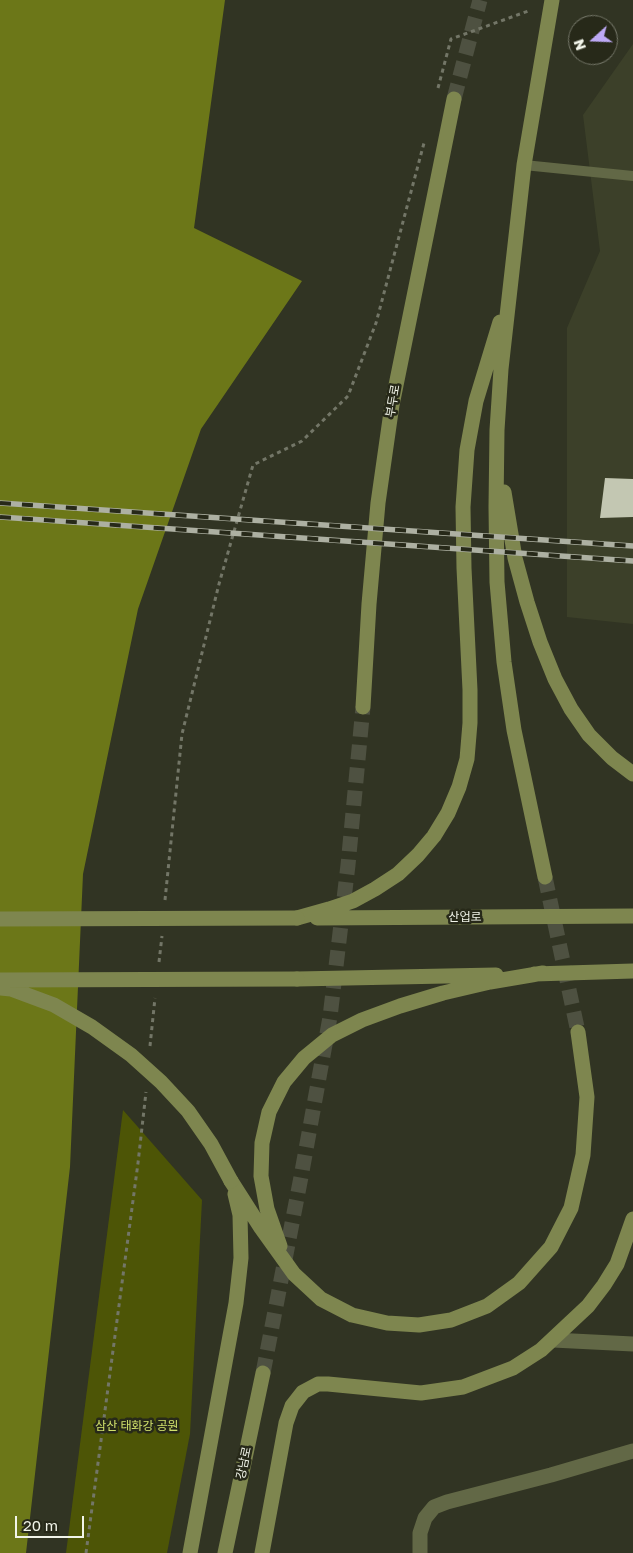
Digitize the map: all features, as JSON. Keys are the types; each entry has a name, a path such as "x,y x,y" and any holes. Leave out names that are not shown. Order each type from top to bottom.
{"main road":[{"path":"545,877 514,730 504,662 497,582 497,430 501,369 524,166 545,46 547,2"},
{"name":"부두로","path":"363,708 369,604 378,503 392,405 454,99"},
{"path":"0,919 296,918 329,910 353,901 375,889 398,874 434,836 448,813 459,787 467,759 470,690 463,507 467,450 476,400 510,292"},
{"path":"497,430 505,501 515,558 540,642 571,709 589,735 612,758 633,774"},
{"name":"산업로","path":"296,918 633,916"},
{"path":"0,980 297,979 633,971"},
{"path":"294,1274 278,1243 270,1218 261,1176 262,1143 269,1112 284,1082 304,1058 332,1035 362,1020 443,993 490,982 543,973"},
{"path":"0,988 11,989 54,1005 92,1027 131,1055 188,1110 211,1144 261,1228 294,1274 321,1299 352,1315 387,1323 419,1325 451,1320 487,1306 519,1283 551,1247 571,1208 583,1154 586,1097 578,1032"},
{"path":"190,1553 236,1303 240,1267 240,1216 232,1181"},
{"path":"262,1553 286,1423 292,1406 304,1392 318,1384 328,1384 422,1393 463,1387 513,1368 542,1350 588,1306 604,1285 616,1264 633,1219"},
{"name":"강남로","path":"226,1553 263,1373"}],"street":[{"path":"553,1340 633,1344"},
{"path":"420,1553 420,1533 425,1518 434,1507 633,1451"}],"lane":[{"path":"524,166 633,176"}],"path":[{"path":"436,96 451,39 547,2"},
{"path":"164,907 182,734 219,584 253,465 302,441 348,396 376,323 426,134"},
{"path":"158,966 162,927"},
{"path":"150,1055 156,996"},
{"path":"86,1553 136,1182 146,1084"}],"shaded area":[{"path":"0,0 225,0 194,228 302,281 201,429 138,609 83,874 70,1167 26,1553 0,1553"},
{"path":"633,44 633,624 567,617 567,328 600,251 583,115"}],"green space":[{"name":"삼산 태화강 공원","path":"123,1110 202,1200 190,1434 167,1553 66,1553"}],"building":[{"path":"605,478 633,479 633,517 600,518"}],"tunnel":[{"path":"454,99 480,0"},
{"path":"263,1373 330,1017 348,865 363,707"},
{"path":"545,877 578,1032"}],"railway":[{"path":"0,503 633,546"},
{"path":"0,517 633,561"}]}
